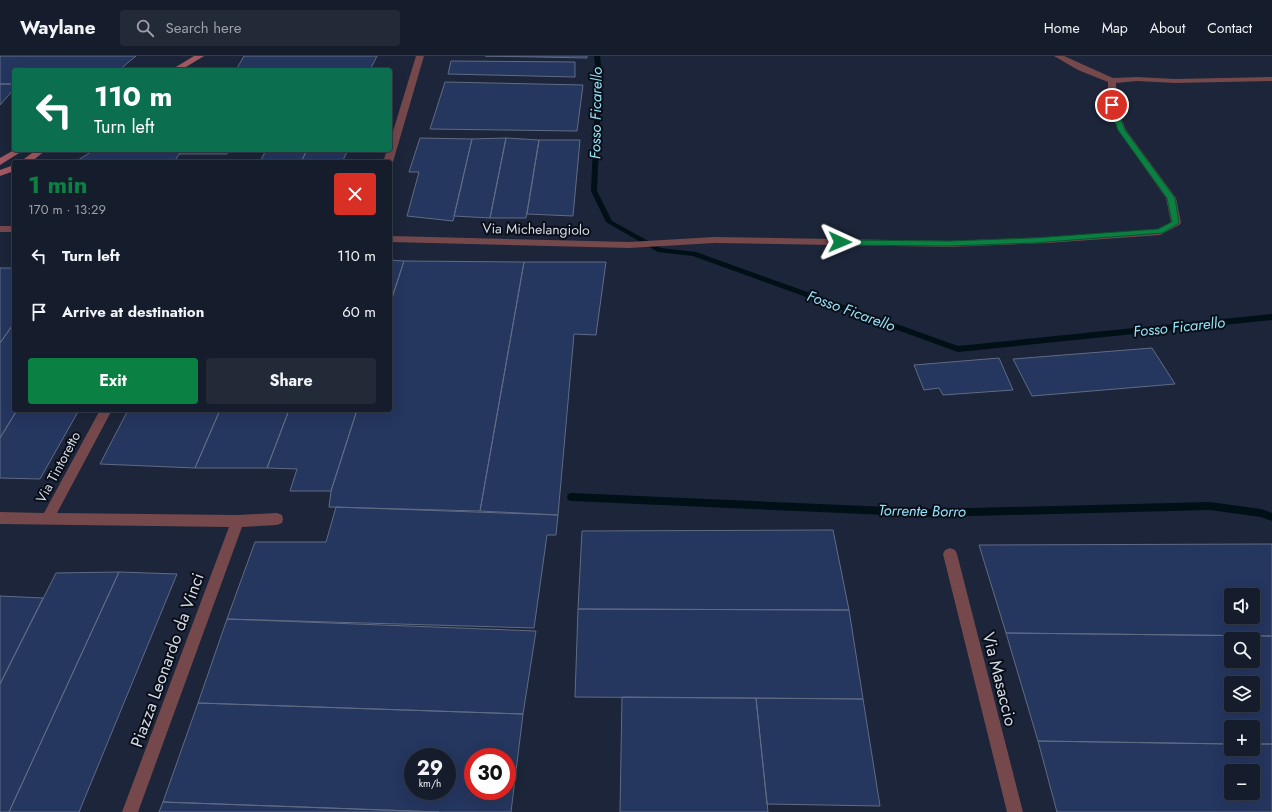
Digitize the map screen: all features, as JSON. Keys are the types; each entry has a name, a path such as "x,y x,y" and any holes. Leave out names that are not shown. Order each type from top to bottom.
{"main road":[{"path":"179,68 200,56"},
{"path":"0,162 16,152"},
{"path":"28,160 39,152"},
{"path":"0,173 12,169"}],"street":[{"path":"392,149 420,56"},
{"path":"1058,56 1080,68 1112,81 1137,79 1175,81 1272,79"},
{"name":"Via Michelangiolo","path":"392,239 628,245 714,240 949,244 1048,240 1160,232 1176,223 1171,198 1122,130 1112,105 1112,81"},
{"path":"0,229 12,229"},
{"name":"Via Tintoretto","path":"48,518 105,412"},
{"path":"0,518 238,521 277,519"},
{"name":"Piazza Leonardo da Vinci","path":"130,812 238,521"},
{"name":"Via Masaccio","path":"950,554 1015,812"}],"building":[{"path":"0,56 136,56 121,68 12,68 12,84 0,84"},
{"path":"244,56 377,56 371,68 237,68"},
{"path":"485,56 587,56 587,58"},
{"path":"451,61 575,62 575,77 448,74"},
{"path":"445,82 583,85 577,131 430,129"},
{"path":"0,84 12,84 12,91 0,105"},
{"path":"420,138 472,139 453,221 407,216 419,172 409,172"},
{"path":"506,138 490,218 454,216 472,139"},
{"path":"506,138 539,140 526,218 490,218"},
{"path":"539,140 580,140 573,216 527,214"},
{"path":"91,152 181,152 175,160 78,160"},
{"path":"180,152 228,152 227,154 179,154"},
{"path":"265,152 306,152 302,160 261,160"},
{"path":"306,152 347,152 343,160 302,160"},
{"path":"392,260 404,261 392,298"},
{"path":"404,261 524,262 480,511 329,507 331,491 356,412 392,412 392,298"},
{"path":"524,262 606,262 596,335 574,334 558,515 480,511"},
{"path":"0,268 12,268 12,326 0,343"},
{"path":"12,326 12,412 16,412 0,438 0,343"},
{"path":"1152,348 1175,384 1032,396 1013,359"},
{"path":"999,358 1013,390 943,395 939,388 924,390 914,365"},
{"path":"16,412 78,412 40,479 0,478 0,438"},
{"path":"127,412 219,412 195,468 100,464"},
{"path":"219,412 288,412 267,468 195,468"},
{"path":"288,412 356,412 331,491 290,491 297,469 267,468"},
{"path":"336,507 558,515 556,535 547,535 534,628 227,619 255,542 326,542"},
{"path":"833,530 849,610 578,609 582,531"},
{"path":"1272,544 1272,636 1260,636 1260,632 1224,632 1224,635 1006,633 979,545"},
{"path":"119,572 177,574 79,812 9,812"},
{"path":"119,572 9,812 0,812 0,684 56,573"},
{"path":"0,596 43,598 0,684"},
{"path":"578,609 849,610 863,699 575,697"},
{"path":"227,619 536,631 523,714 198,703"},
{"path":"1006,633 1224,635 1224,668 1260,668 1260,636 1272,636 1272,744 1260,744 1260,720 1224,720 1224,744 1038,741"},
{"path":"622,697 756,698 768,812 620,812"},
{"path":"756,698 863,699 880,806 767,804"},
{"path":"198,703 523,714 516,771 516,748 464,748 464,800 512,800 511,812 439,812 163,802"},
{"path":"1038,741 1224,744 1224,756 1260,756 1260,744 1272,744 1272,812 1057,812"},
{"path":"163,802 439,812 159,812"}],"waterway":[{"name":"Fosso Ficarello","path":"597,56 599,75 594,191 609,222 660,250 694,254 958,349 1272,317"},
{"name":"Torrente Borro","path":"571,497 933,513 1210,506 1261,513 1272,517"}],"route":[{"path":"840,242 949,244 1034,241 1160,232 1176,223 1171,198 1122,130 1112,105"}]}
